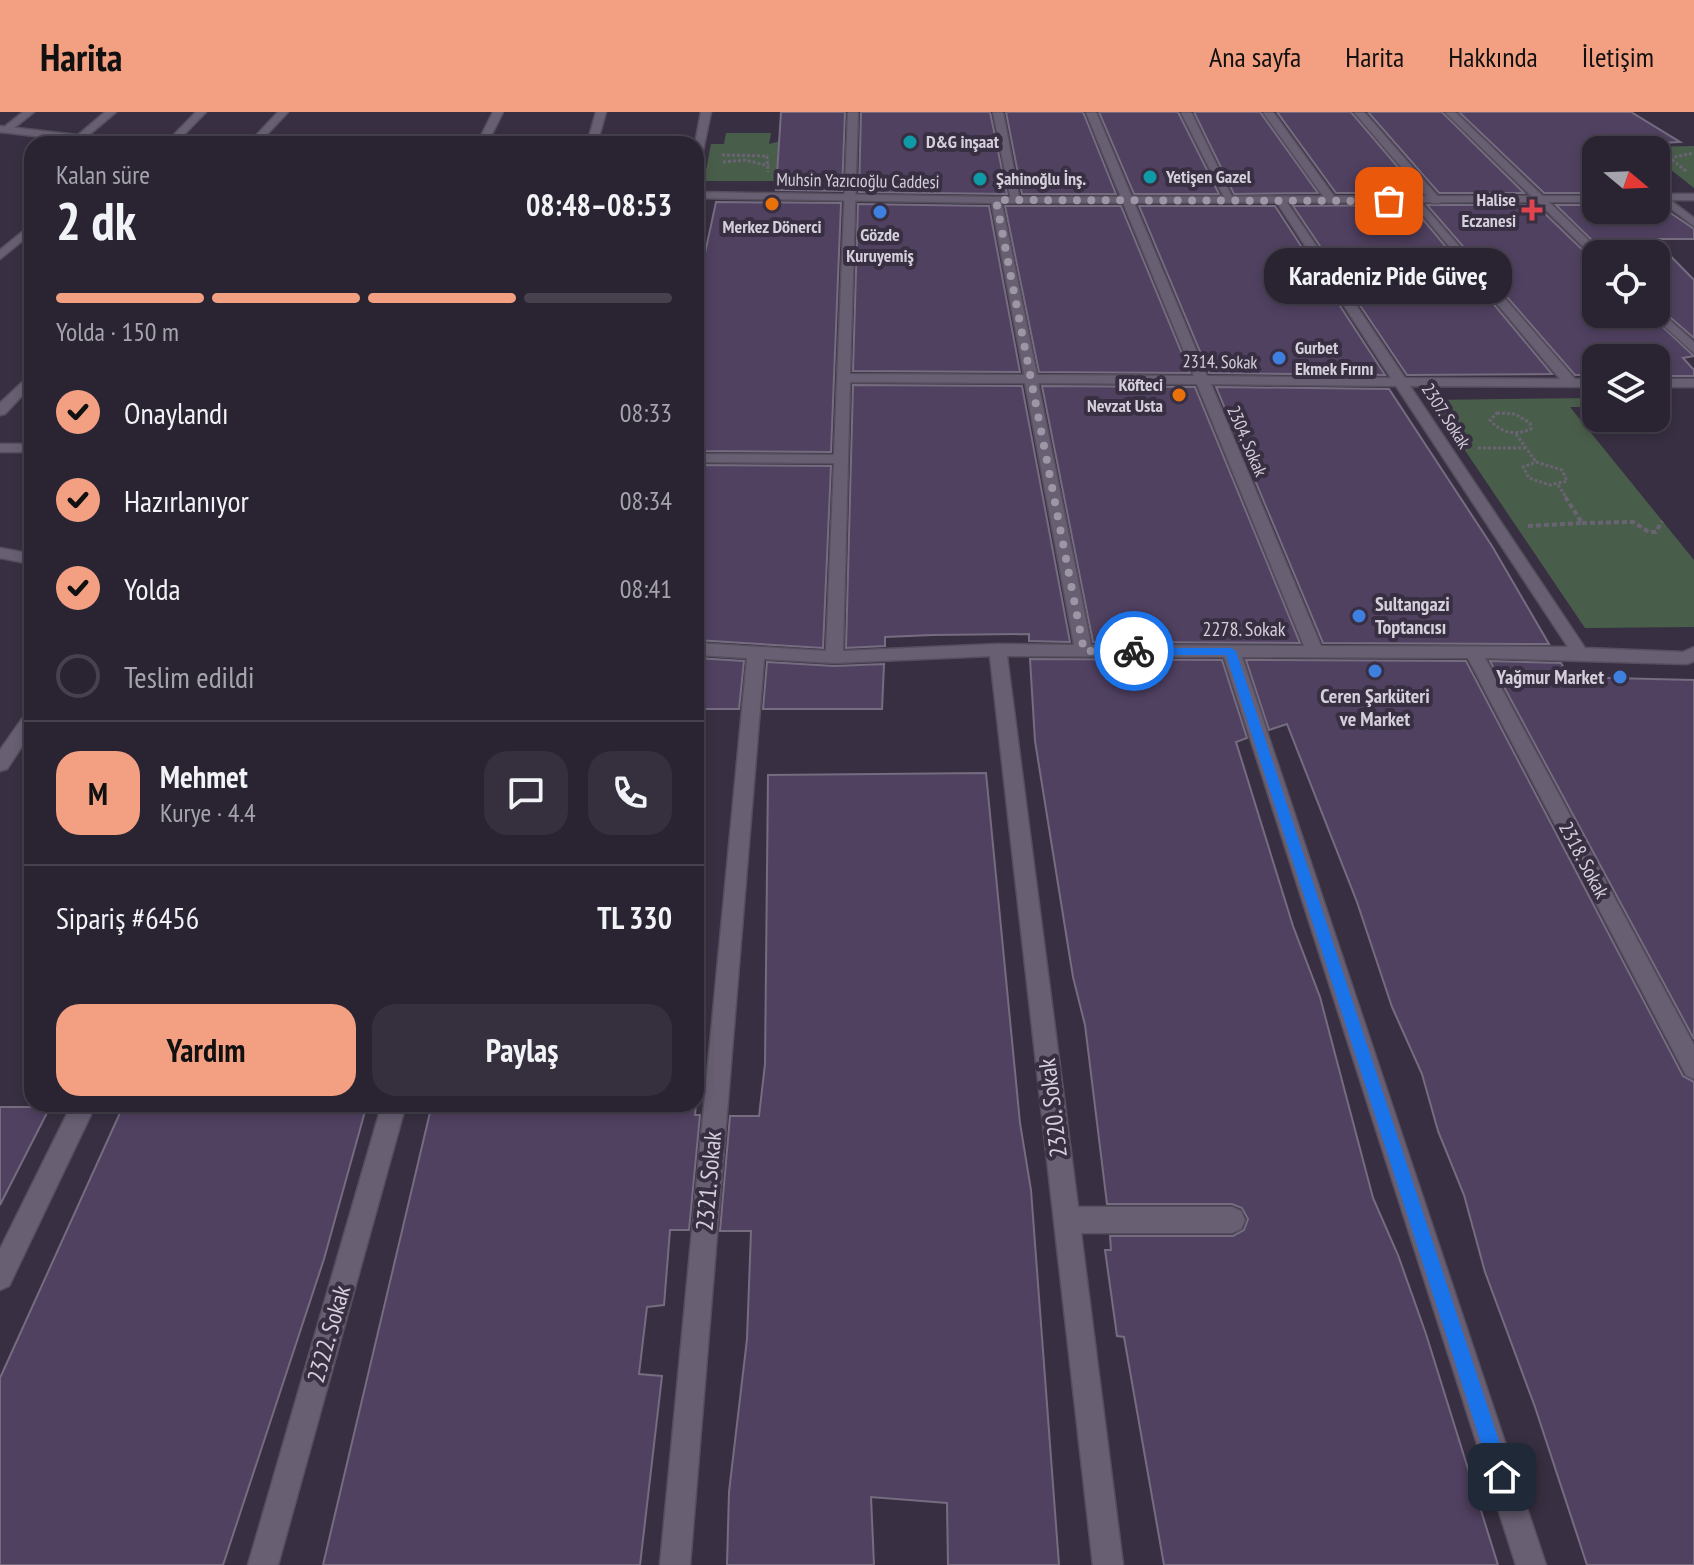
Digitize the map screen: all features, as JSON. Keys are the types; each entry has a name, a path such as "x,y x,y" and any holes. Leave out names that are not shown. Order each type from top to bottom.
{"street":[{"path":"0,140 6,130 29,112"},
{"path":"82,136 111,112"},
{"path":"178,136 201,112"},
{"path":"260,136 283,112"},
{"path":"486,136 498,112"},
{"path":"594,136 601,112"},
{"path":"701,136 706,112"},
{"path":"834,657 853,112"},
{"path":"998,112 1016,200"},
{"name":"2304. Sokak","path":"1091,112 1315,652"},
{"path":"1186,112 1231,201"},
{"path":"1268,112 1332,201"},
{"path":"1359,112 1436,201"},
{"path":"1450,112 1583,240"},
{"path":"6,130 62,136"},
{"name":"Muhsin Yazıcıoğlu Caddesi","path":"704,195 996,200 1582,199"},
{"path":"1670,197 1694,197"},
{"path":"996,200 1084,651"},
{"name":"2307. Sokak","path":"1281,201 1580,653"},
{"path":"1417,201 1571,383"},
{"path":"1670,205 1694,223"},
{"path":"0,256 24,234"},
{"path":"1670,326 1694,349"},
{"name":"2314. Sokak","path":"844,378 1582,383"},
{"path":"1670,383 1694,383"},
{"path":"0,411 24,386"},
{"path":"0,448 24,448"},
{"path":"704,458 842,459"},
{"path":"3,559 24,559"},
{"name":"2278. Sokak","path":"704,650 834,657 998,650 1580,653 1692,660"},
{"name":"2320. Sokak","path":"998,650 1108,1565"},
{"path":"1231,651 1531,1565"},
{"name":"2318. Sokak","path":"1473,652 1694,1068"},
{"name":"2321. Sokak","path":"675,1565 756,654"},
{"path":"0,764 24,729"},
{"path":"0,1277 80,1112"},
{"name":"2322. Sokak","path":"263,1565 392,1112"},
{"path":"1067,1220 1232,1220"}],"path":[{"path":"1691,172 1675,165 1670,158 1694,153"},
{"path":"704,158 767,156 764,196"},
{"path":"1516,433 1531,429 1530,423 1508,413 1490,417 1495,427 1516,433 1536,462"},
{"path":"1446,449 1525,448"},
{"path":"1536,462 1549,464 1565,473 1567,481 1558,485 1543,484 1524,474 1523,467 1536,462"},
{"path":"1558,485 1582,523"},
{"path":"1497,526 1633,522 1649,532 1656,532 1662,521"}],"green space":[{"path":"726,133 771,133 769,144 781,141 778,181 704,181 711,144 724,144"},
{"path":"1670,146 1694,146 1694,188 1670,169"},
{"path":"1582,398 1582,407 1570,407 1582,422 1582,432 1590,432 1694,560 1694,627 1585,628 1431,400"}],"building":[{"path":"781,112 845,112 842,191 776,190"},
{"path":"861,112 990,112 1007,194 859,192"},
{"path":"1006,112 1083,112 1116,194 1022,194"},
{"path":"1099,112 1178,112 1219,194 1134,194"},
{"path":"1194,112 1260,112 1318,193 1234,194"},
{"path":"1277,112 1351,112 1420,193 1336,193"},
{"path":"1368,112 1442,112 1524,193 1439,193"},
{"path":"1459,112 1631,112 1680,142 1670,143 1670,136 1582,136 1582,193 1544,193"},
{"path":"716,202 841,203 831,452 704,451 704,258"},
{"path":"858,204 989,206 1020,372 853,371"},
{"path":"1411,205 1552,374 1407,375 1293,206"},
{"path":"1427,205 1536,205 1582,249 1582,328 1664,328 1694,356 1683,358 1694,370 1694,376 1670,376 1670,344 1582,344 1582,375 1575,375"},
{"path":"1556,205 1582,205 1582,224 1670,224 1670,213 1694,229 1694,239 1592,240"},
{"path":"1005,206 1121,206 1190,373 1039,372"},
{"path":"1139,206 1275,206 1385,375 1209,373"},
{"path":"1670,255 1694,280 1694,338 1670,317"},
{"path":"853,385 1022,386 1070,642 1029,641 1029,634 932,635 885,637 885,646 846,648"},
{"path":"1042,386 1195,387 1300,643 1093,642"},
{"path":"1216,387 1389,389 1492,546 1549,644 1323,643"},
{"path":"704,465 831,466 823,648 704,641"},
{"path":"704,658 744,661 739,709 704,709"},
{"path":"1030,659 1222,660 1247,738 1236,742 1293,926 1320,997 1373,1198 1398,1255 1426,1334 1498,1565 1164,1565 1124,1337 1117,1336 1105,1250 1111,1250 1110,1236 1233,1236 1244,1230 1248,1219 1242,1208 1232,1204 1107,1204 1085,1025 1073,977 1035,741"},
{"path":"1246,660 1466,661 1683,1076 1694,1082 1694,1565 1587,1565 1535,1407 1485,1272 1464,1195 1438,1131 1422,1074 1392,1007 1357,902 1287,724 1269,730"},
{"path":"1490,661 1561,663 1569,677 1694,680 1694,1039"},
{"path":"767,662 834,666 884,664 882,709 763,709"},
{"path":"986,773 1020,1123 1031,1190 1059,1565 948,1565 947,1503 871,1497 874,1565 727,1565 729,1492 747,1339 751,1231 720,1231 730,1116 759,1116 765,1064 768,775"},
{"path":"0,1107 24,1107 24,1112 47,1112 0,1205"},
{"path":"120,1112 365,1112 324,1259 223,1565 0,1565 0,1378"},
{"path":"430,1112 695,1112 695,1115 700,1115 689,1230 670,1230 664,1305 647,1307 639,1374 662,1376 640,1565 323,1565"}],"way so far":[{"path":"1134,651 1084,651 996,200 1389,201"}],"place":[{"name":"D&G inşaat","path":"910,142"},
{"name":"Yetişen Gazel","path":"1150,177"},
{"name":"Şahinoğlu İnş.","path":"980,179"},
{"name":"Karadeniz Pide Güveç","path":"1389,201"},
{"name":"Merkez Dönerci","path":"772,204"},
{"name":"Halise Eczanesi","path":"1532,210"},
{"name":"Gözde Kuruyemiş","path":"880,212"},
{"name":"Gurbet Ekmek Fırını","path":"1279,358"},
{"name":"Köfteci Nevzat Usta","path":"1179,395"},
{"name":"Sultangazi Toptancısı","path":"1359,616"},
{"name":"Ceren Şarküteri ve Market","path":"1375,671"},
{"name":"Yağmur Market","path":"1620,677"}],"route":[{"path":"1134,651 1231,651 1502,1477"}]}
